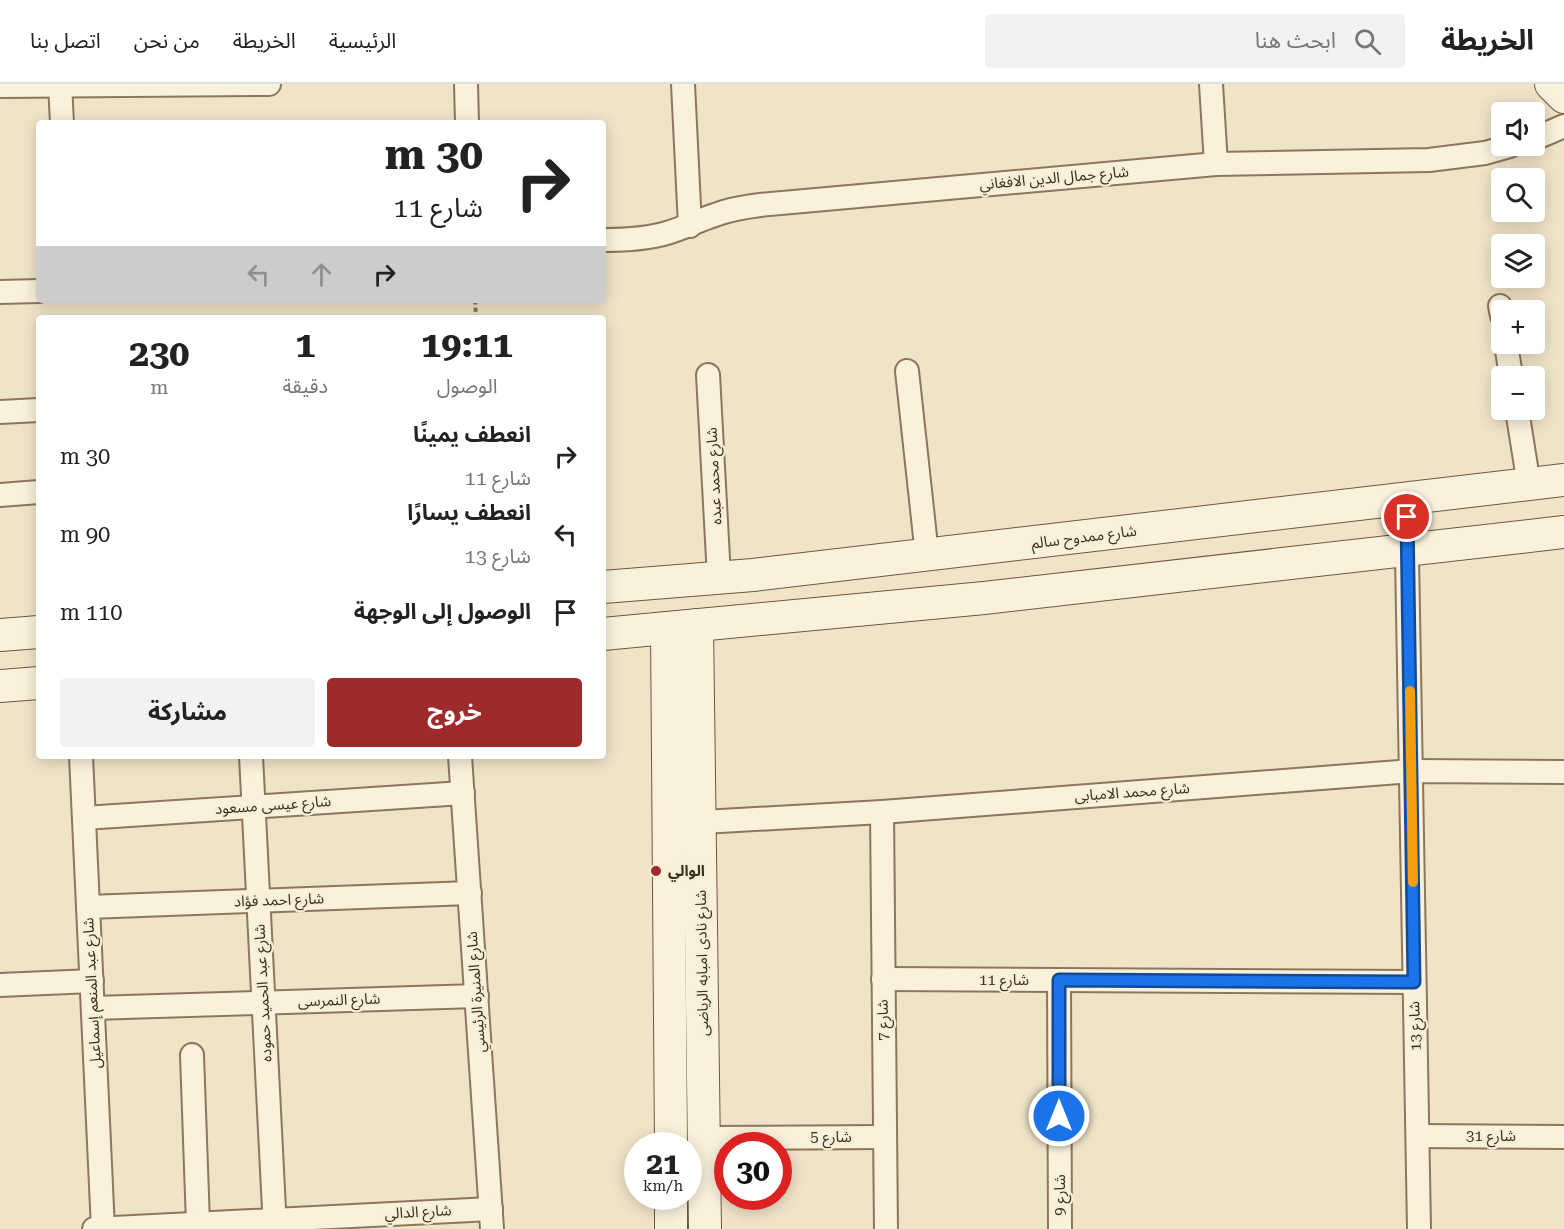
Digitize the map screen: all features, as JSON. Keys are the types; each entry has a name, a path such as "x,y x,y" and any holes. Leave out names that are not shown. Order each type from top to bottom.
{"main road":[{"path":"1551,84 1564,97"},
{"name":"شارع ممدوح سالم","path":"606,587 927,555 1564,480"},
{"path":"606,634 984,598 1564,532"},
{"path":"980,549 984,598"},
{"path":"671,1132 668,824 682,627"},
{"name":"شارع نادى امبابه الرياضى","path":"682,627 699,822 705,1229"},
{"path":"0,635 36,632"},
{"path":"0,686 36,683"},
{"path":"671,1210 671,1229"}],"street":[{"path":"0,86 269,84"},
{"path":"466,84 467,120"},
{"path":"683,84 690,226"},
{"path":"1211,84 1216,164"},
{"path":"60,85 62,120"},
{"path":"1545,134 1564,126"},
{"name":"شارع جمال الدين الافغاني","path":"606,240 638,239 665,234 690,226 712,215 736,208 760,205 1216,164 1429,160 1491,151"},
{"path":"0,292 36,291"},
{"path":"907,372 927,555"},
{"name":"شارع محمد عبده","path":"708,375 719,577"},
{"path":"0,412 36,410"},
{"path":"1519,420 1529,484"},
{"path":"0,495 36,492"},
{"name":"شارع 13","path":"1406,500 1419,1229"},
{"name":"شارع عبد المنعم إسماعيل","path":"81,759 103,1229"},
{"name":"شارع عبد الحميد حموده","path":"251,759 275,1224"},
{"name":"شارع المنيرة الرئيسي","path":"460,759 491,1219"},
{"name":"شارع محمد الامبابى","path":"668,824 882,812 1412,771 1564,772"},
{"name":"شارع عيسى مسعود","path":"84,818 463,793"},
{"name":"شارع 7","path":"882,812 886,1229"},
{"name":"شارع احمد فؤاد","path":"88,907 470,893"},
{"name":"شارع 11","path":"883,979 1414,982"},
{"name":"شارع 9","path":"1059,980 1060,1229"},
{"path":"0,985 92,981"},
{"name":"شارع النمرسى","path":"93,1008 477,996"},
{"path":"192,1055 198,1224"},
{"name":"شارع 31","path":"1418,1136 1564,1137"},
{"name":"شارع 5","path":"704,1138 885,1137"},
{"name":"شارع الدالي","path":"94,1229 198,1224 491,1219"}],"slow traffic":[{"path":"1410,691 1413,882"}],"place":[{"name":"الوالي","path":"656,871"}],"route":[{"path":"1059,1116 1059,980 1414,982 1407,517"}]}
